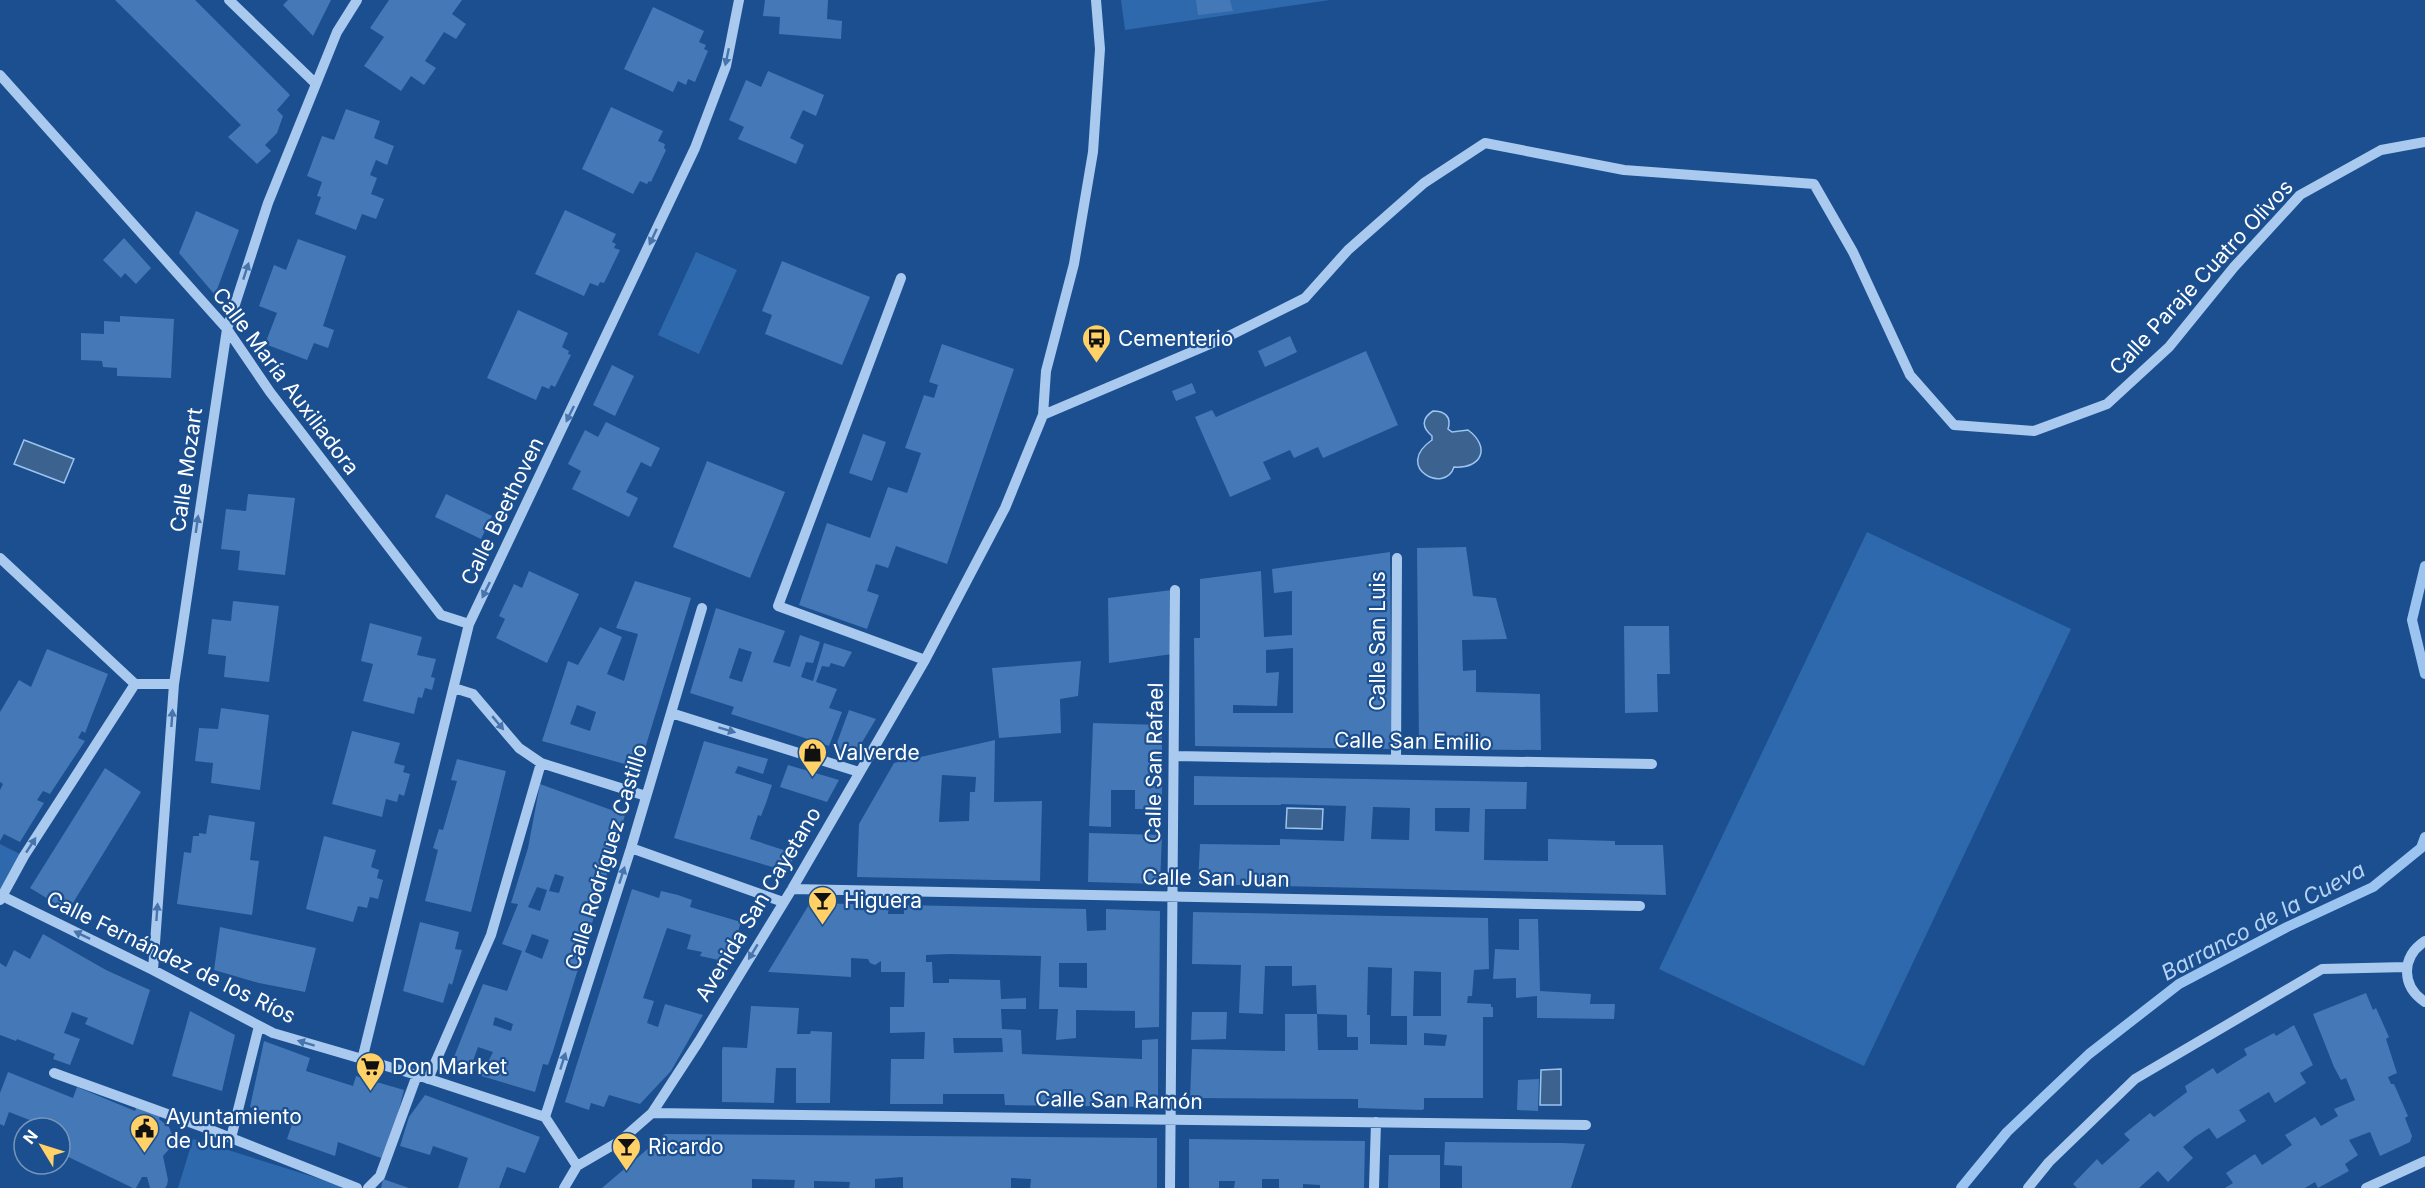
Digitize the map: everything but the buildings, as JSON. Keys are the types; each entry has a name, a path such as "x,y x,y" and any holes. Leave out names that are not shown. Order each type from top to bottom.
{"street":[{"path":"229,0 315,84"},
{"name":"Calle Mozart","path":"153,970 174,684 227,329 268,203 315,84 337,32 357,0"},
{"name":"Calle Beethoven","path":"362,1060 469,624 695,147 726,66 739,0"},
{"name":"Avenida San Cayetano","path":"564,1188 577,1166 620,1141 652,1113 699,1041 792,889 925,660 1005,508 1043,415 1046,371 1074,264 1093,152 1100,49 1096,0"},
{"name":"Calle María Auxiliadora","path":"0,75 227,329 270,392 441,615 469,624"},
{"name":"Calle Paraje Cuatro Olivos","path":"1043,415 1229,336 1305,298 1348,250 1424,183 1485,143 1624,170 1814,184 1853,252 1910,375 1954,425 2034,431 2107,404 2169,347 2234,267 2300,195 2381,150 2425,142"},
{"path":"901,278 778,606 925,660"},
{"path":"0,558 135,684 174,684"},
{"name":"Calle San Luis","path":"1396,760 1397,558"},
{"name":"Calle San Rafael","path":"1170,1188 1175,590"},
{"name":"Calle Rodríguez Castillo","path":"545,1117 631,848 702,608"},
{"path":"1,897 24,856 135,684"},
{"path":"454,688 473,694 519,748 541,763 646,796"},
{"path":"671,713 859,772"},
{"name":"Calle San Emilio","path":"1174,756 1652,764"},
{"path":"368,1188 380,1176 423,1077 491,935 541,763"},
{"path":"631,848 783,902"},
{"name":"Calle San Juan","path":"792,889 1640,906"},
{"name":"Calle Fernández de los Ríos","path":"1,897 153,970 273,1033 423,1077 545,1117"},
{"path":"2425,941 2413,951 2406,967 2411,989 2425,1002"},
{"path":"2028,1188 2049,1162 2135,1079 2322,969 2406,967"},
{"path":"231,1138 259,1026"},
{"path":"54,1073 231,1138 357,1188"},
{"name":"Calle San Ramón","path":"652,1113 1586,1125"},
{"path":"545,1117 577,1166"},
{"path":"1374,1188 1376,1122"},
{"path":"2366,1188 2425,1161"}],"shaded area":[{"path":"1121,0 1330,0 1125,30"},
{"path":"696,252 737,270 699,354 658,335"},
{"path":"1433,411 1446,415 1449,421 1448,429 1452,432 1468,430 1479,443 1481,450 1477,461 1464,467 1454,467 1449,475 1441,478 1433,478 1425,474 1419,468 1418,460 1421,450 1432,440 1424,423"},
{"path":"24,440 74,459 64,483 14,464"},
{"path":"1867,532 2071,629 1864,1066 1659,969"},
{"path":"1287,808 1323,809 1322,829 1286,828"},
{"path":"0,844 24,856 0,901"},
{"path":"1561,1069 1561,1105 1540,1105 1541,1070"},
{"path":"193,1139 349,1188 178,1188"}],"waterway":[{"name":"Barranco de la Cueva","path":"2425,566 2412,620 2425,674"},
{"name":"Barranco de la Cueva","path":"1961,1188 2007,1132 2089,1054 2179,984 2287,927 2373,887 2421,848 2425,837"}],"place":[{"name":"Cementerio","path":"1097,364"},
{"name":"Valverde","path":"812,778"},
{"name":"Higuera","path":"823,926"},
{"name":"Don Market","path":"371,1092"},
{"name":"Ayuntamiento de Jun","path":"145,1154"},
{"name":"Ricardo","path":"627,1172"}]}
